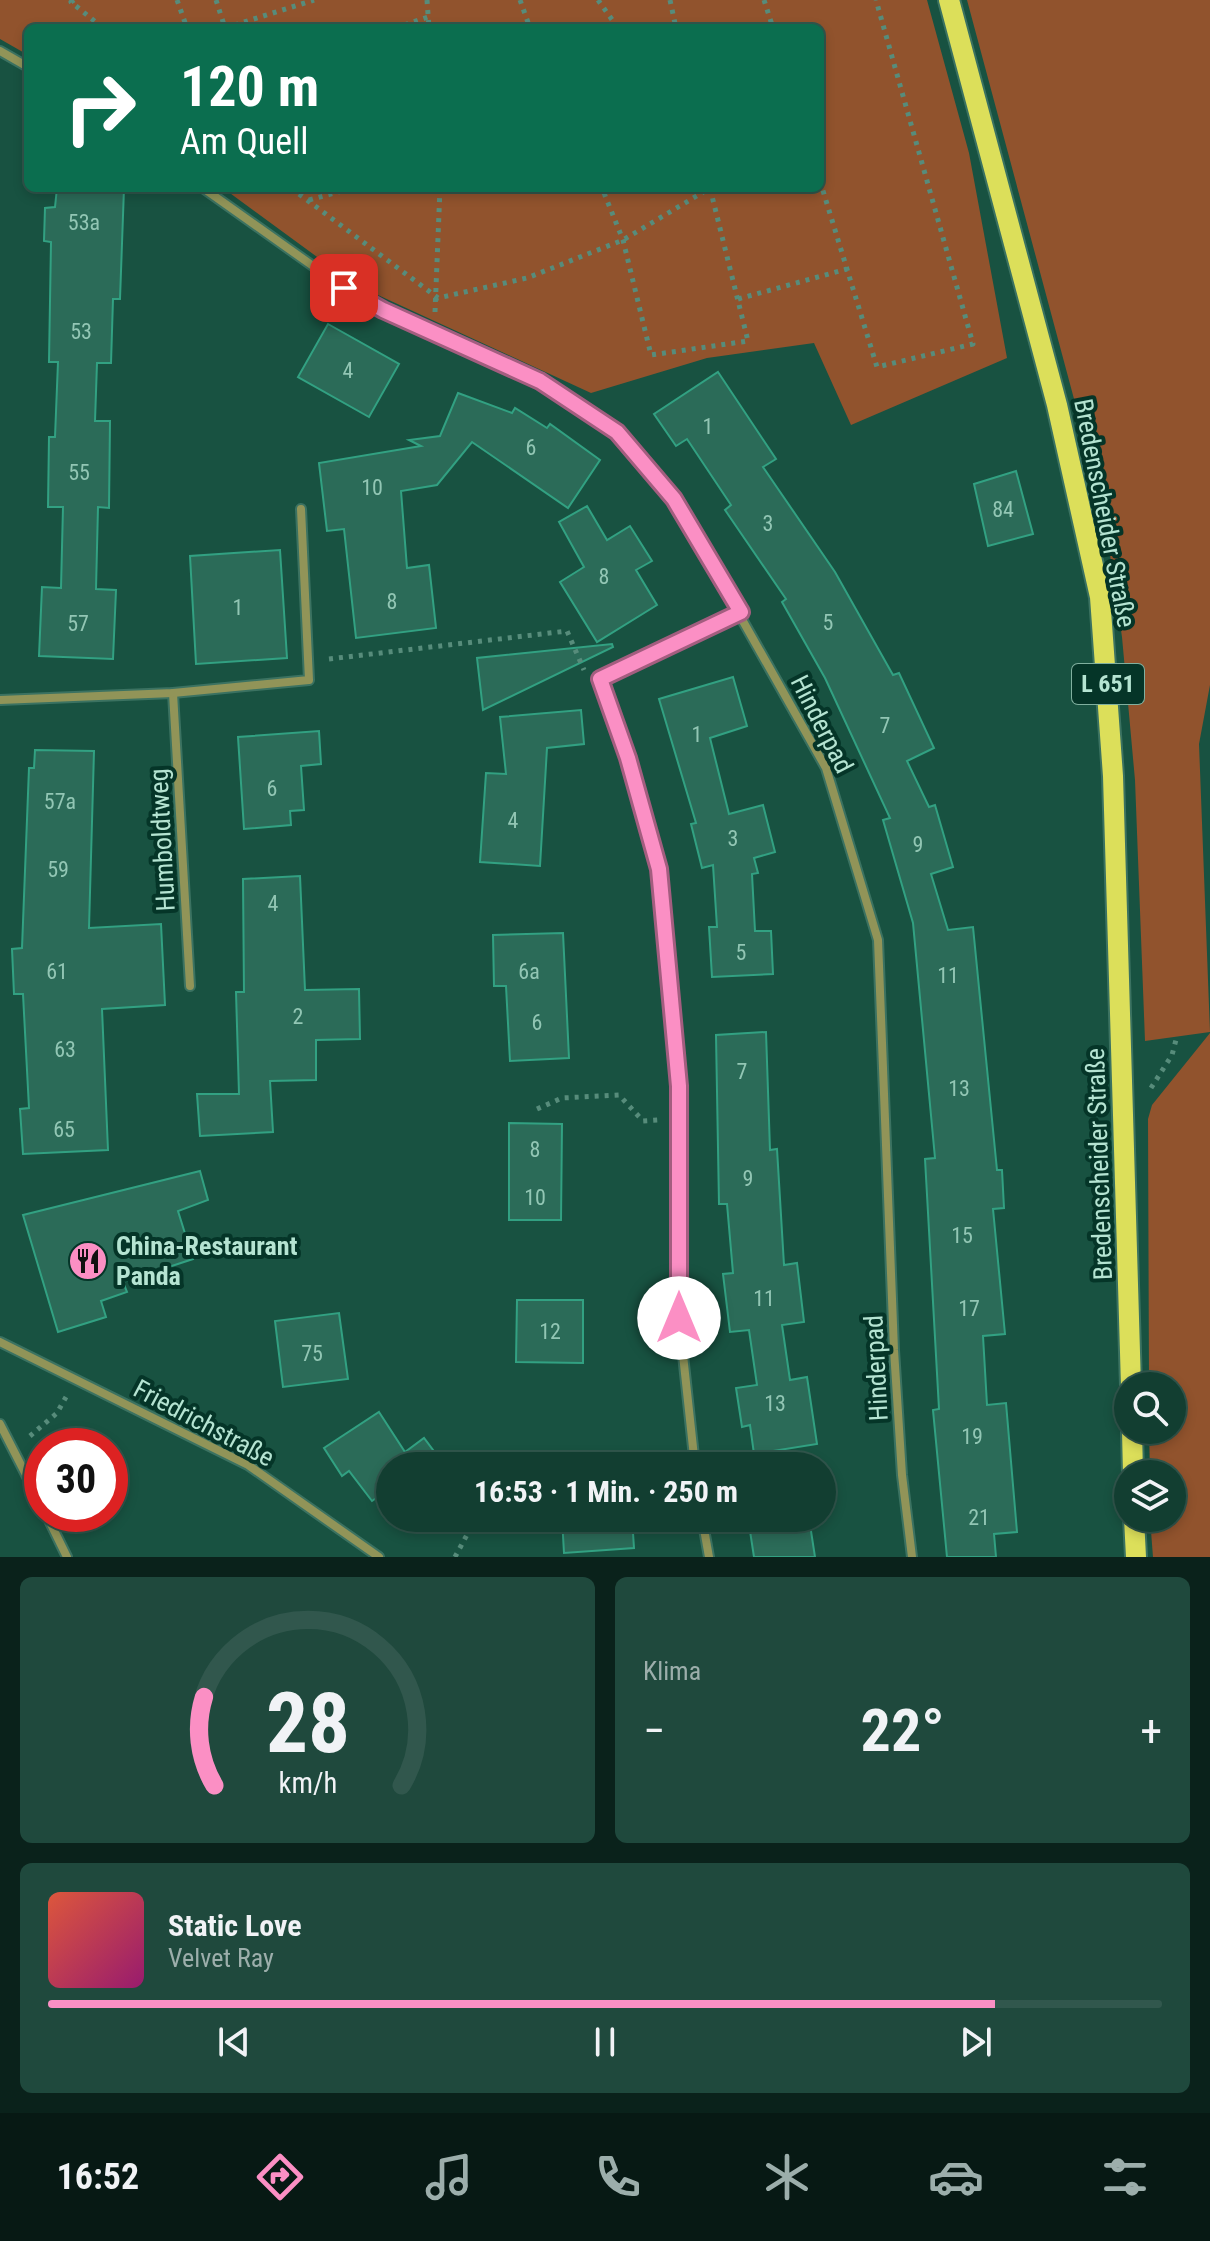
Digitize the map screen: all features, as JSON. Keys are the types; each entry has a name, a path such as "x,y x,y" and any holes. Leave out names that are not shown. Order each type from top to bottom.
{"main road":[{"name":"Bredenscheider Straße","path":"949,0 1057,405 1100,597 1113,776 1131,1372"},
{"path":"1135,1532 1136,1557"}],"street":[{"path":"0,51 24,65"},
{"name":"Hinderpad","path":"209,192 344,288 383,310 540,381 594,413 637,451 674,499 741,612 826,768 878,940 894,1350 902,1475 912,1557"},
{"path":"0,700 173,693 309,680 301,509"},
{"path":"693,1452 679,1318 679,1120 659,869 628,758 600,679 741,612"},
{"name":"Humboldtweg","path":"173,693 190,986"},
{"name":"Friedrichstraße","path":"0,1342 248,1465 379,1557"},
{"path":"0,1424 24,1468"},
{"path":"55,1532 67,1557"},
{"path":"705,1532 709,1557"}],"path":[{"path":"74,0 71,2 98,24"},
{"path":"177,0 186,24"},
{"path":"216,0 224,24"},
{"path":"238,24 314,0"},
{"path":"427,0 429,24"},
{"path":"520,0 529,24"},
{"path":"598,0 615,24"},
{"path":"670,0 675,24"},
{"path":"764,0 772,24"},
{"path":"823,192 877,367 973,344 876,0"},
{"path":"407,24 428,17"},
{"path":"297,192 438,298 527,278 623,240 703,192"},
{"path":"309,200 338,192"},
{"path":"438,298 440,192"},
{"path":"604,192 623,240 651,355 748,341 711,192"},
{"path":"738,299 847,269"},
{"path":"329,659 567,631 587,678 600,679"},
{"path":"1123,1107 1153,1086 1172,1055 1177,1036"},
{"path":"537,1109 562,1098 619,1095 643,1121 679,1120"},
{"path":"13,1445 47,1423 76,1380"},
{"path":"455,1557 468,1532"}],"shaded area":[{"path":"0,0 927,0 969,153 1007,358 851,425 814,343 707,358 591,393 354,284 228,192 824,192 824,24 24,24 24,53 0,39"},
{"path":"967,0 1210,0 1210,685 1199,744 1210,1032 1145,1041 1135,780 1122,637 1103,507"},
{"path":"1210,1033 1210,1557 1153,1557 1151,1532 1186,1532 1186,1460 1150,1460 1149,1444 1186,1444 1186,1372 1149,1372 1148,1119 1152,1105"}],"building":[{"path":"57,192 124,192 120,299 113,299 111,363 97,363 95,421 110,421 109,508 98,507 96,589 116,590 113,659 39,656 42,587 61,588 63,507 48,507 49,437 55,437 58,362 49,362 51,242 44,241 45,208 55,207"},
{"path":"328,324 399,364 369,417 298,377"},
{"path":"718,372 776,459 763,467 835,572 893,675 899,673 934,748 907,761 929,807 935,805 953,867 931,874 948,930 973,927 997,1170 1002,1170 1004,1208 993,1209 1005,1334 983,1336 987,1405 1006,1403 1017,1532 994,1534 996,1557 947,1557 933,1410 939,1409 925,1159 935,1158 913,923 883,820 890,818 825,678 782,602 786,599 725,510 731,505 687,439 676,446 654,414"},
{"path":"458,393 512,413 515,408 547,428 550,424 600,460 568,508 472,442 437,485 401,491 407,568 429,565 436,628 356,638 344,529 327,531 319,463 421,446 409,440 440,436"},
{"path":"1016,471 1033,534 988,546 974,484"},
{"path":"587,506 607,540 630,526 652,561 636,570 657,605 597,642 560,582 584,567 559,522"},
{"path":"280,550 287,658 196,664 190,556"},
{"path":"612,644 613,647 483,710 477,658"},
{"path":"733,677 747,726 710,738 729,814 763,805 775,852 754,858 758,873 752,874 755,931 771,931 773,974 712,977 709,927 717,927 713,865 702,868 691,824 696,823 659,699"},
{"path":"581,710 584,744 547,748 540,866 480,862 486,773 506,774 500,717"},
{"path":"319,731 321,764 301,766 304,810 290,811 291,825 244,829 238,737"},
{"path":"35,750 94,751 89,928 161,924 165,1005 102,1009 108,1150 23,1154 20,1109 29,1108 23,994 14,994 12,949 22,948 29,768 34,768"},
{"path":"300,876 305,990 359,989 360,1039 316,1040 316,1080 270,1081 273,1132 200,1136 197,1094 239,1094 236,992 244,992 243,879"},
{"path":"563,933 569,1058 510,1061 506,986 494,986 493,935"},
{"path":"766,1032 770,1150 777,1149 784,1265 797,1263 804,1322 782,1325 790,1380 807,1377 817,1444 754,1452 750,1425 742,1427 736,1388 757,1385 749,1330 730,1332 723,1274 733,1273 727,1204 719,1204 716,1035"},
{"path":"509,1123 562,1124 561,1220 509,1220"},
{"path":"200,1171 208,1200 178,1211 193,1259 123,1282 127,1292 101,1301 106,1317 58,1332 23,1215"},
{"path":"517,1300 583,1300 583,1363 516,1362"},
{"path":"339,1313 348,1379 283,1387 275,1321"},
{"path":"379,1412 405,1452 376,1452 376,1498 372,1501 349,1471 342,1476 324,1448"},
{"path":"424,1438 434,1452 405,1452"},
{"path":"563,1532 633,1532 634,1548 564,1553"},
{"path":"750,1532 811,1532 815,1557 754,1557"}],"place":[{"name":"China-Restaurant Panda","path":"88,1261"}],"route":[{"path":"344,288 445,340 540,381 594,413 637,451 674,499 741,612 600,679 628,758 659,869 679,1086 679,1318"}]}
